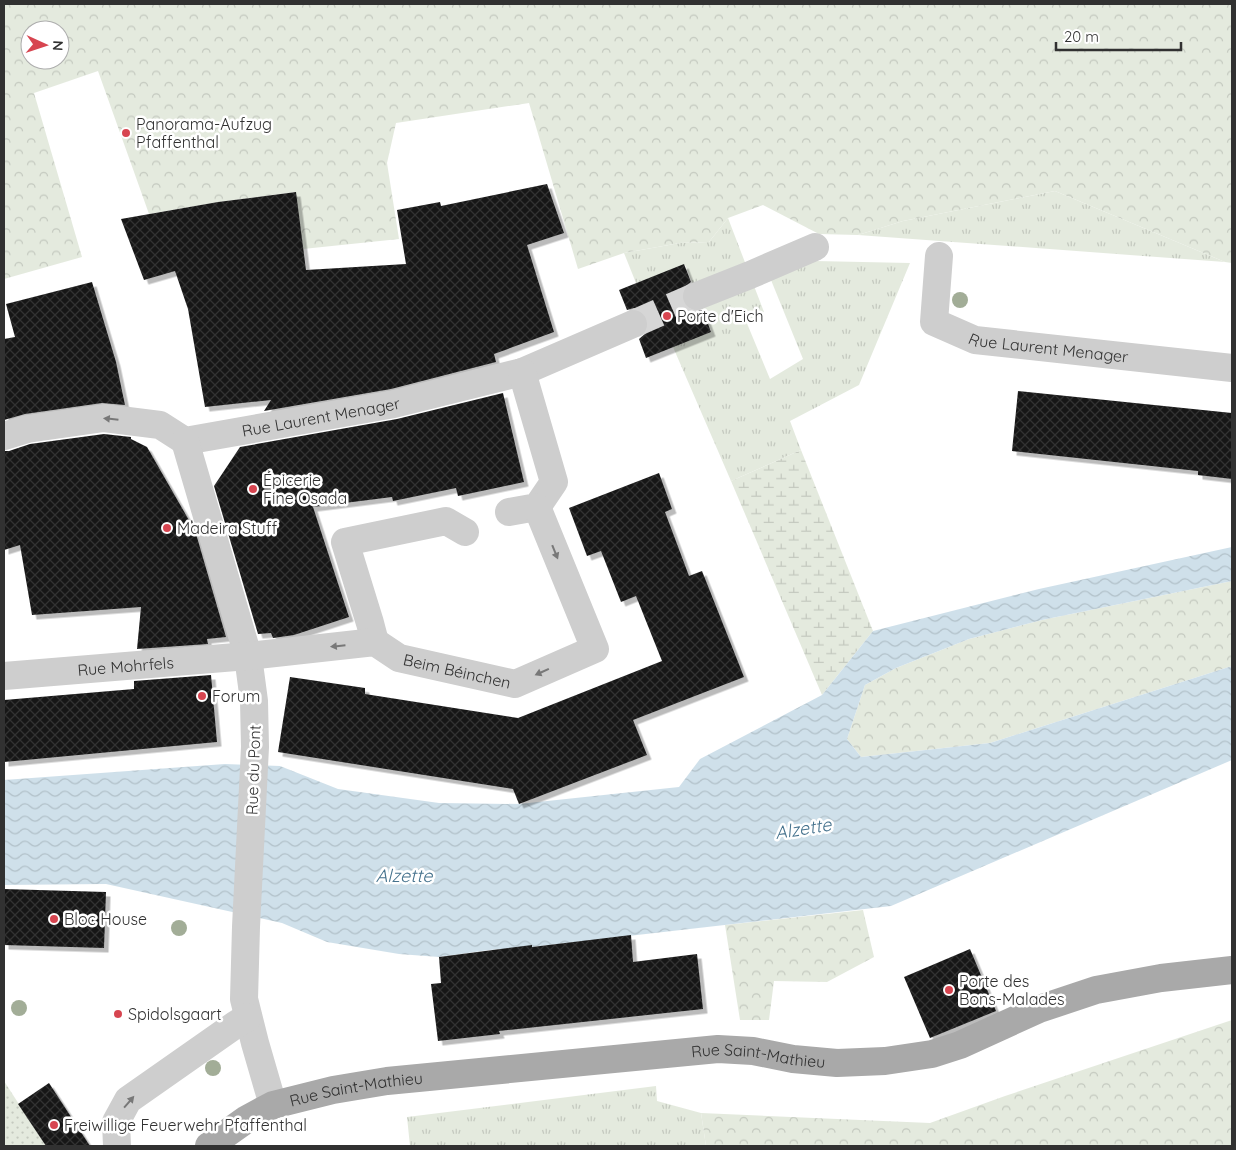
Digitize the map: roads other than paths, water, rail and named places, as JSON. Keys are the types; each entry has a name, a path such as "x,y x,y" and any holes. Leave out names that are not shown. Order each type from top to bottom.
{"main road":[{"name":"Rue Saint-Mathieu","path":"209,1146 247,1119 273,1105 333,1090 387,1081 718,1049 836,1064 885,1061 932,1054 960,1045 1039,1009 1096,990 1161,978 1232,970"}],"street":[{"path":"697,296 815,247"},
{"name":"Rue Laurent Menager","path":"939,256 934,322 975,340 1232,368"},
{"name":"Rue Laurent Menager","path":"184,441 394,404 522,372 633,324"},
{"path":"509,512 537,507 554,482 522,372"},
{"path":"4,436 27,429 104,418 160,425 184,441"},
{"name":"Rue du Pont","path":"184,441 248,656 254,702 254,762 244,999 273,1105"},
{"name":"Beim Béinchen","path":"375,642 399,658 515,684 595,649 537,507"},
{"path":"248,656 375,642 345,542 446,520 465,532"},
{"name":"Rue Mohrfels","path":"4,676 248,656"},
{"path":"117,1146 116,1122 128,1100 248,1017"}],"water":[{"name":"Alzette","path":"1232,547 1232,581 1042,620 969,639 896,668 865,685 847,739 861,757 990,743 1232,666 1232,760 891,906 439,957 399,954 327,942 282,923 106,884 4,885 4,780 225,764 280,766 338,789 439,803 519,804 679,787 700,759 822,695 873,631 1039,589"}],"tunnel":[{"path":"633,324 697,296"}],"place":[{"name":"Panorama-Aufzug Pfaffenthal","path":"126,133"},
{"name":"Porte d'Eich","path":"667,316"},
{"name":"Épicerie Fine Osada","path":"253,489"},
{"name":"Madeira Stuff","path":"167,528"},
{"name":"Forum","path":"202,696"},
{"name":"Bloc House","path":"54,919"},
{"name":"Porte des Bons-Malades","path":"949,990"},
{"name":"Spidolsgaart","path":"118,1014"},
{"name":"Freiwillige Feuerwehr Pfaffenthal","path":"54,1125"}]}
